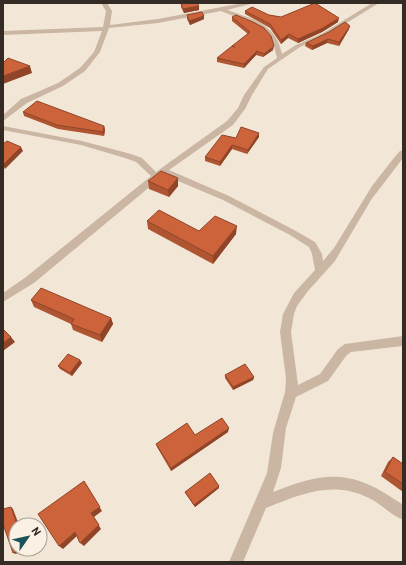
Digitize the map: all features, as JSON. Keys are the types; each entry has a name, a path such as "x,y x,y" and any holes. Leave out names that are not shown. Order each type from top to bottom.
{"street":[{"path":"3,119 23,101 45,92 86,68 98,53 106,28 109,12 104,3"},
{"path":"3,33 106,28 223,10 252,3"},
{"path":"3,298 30,280 117,206 159,174 209,140 230,123 241,109 266,68 298,46 325,34 376,3"},
{"path":"223,10 262,27 271,34 276,41 280,58"},
{"path":"3,128 82,143 128,156 138,160 159,174 226,198 293,233 312,245 317,254 320,270"},
{"path":"236,562 251,524 263,503 274,470 277,440 291,394 291,368 287,350 286,324 293,302 332,258 393,163 403,153"},
{"path":"291,394 326,375 334,365 341,351 348,347 362,344 395,343 403,341"},
{"path":"263,503 294,490 322,482 352,484 391,503 403,513"}],"building":[{"path":"197,3 199,6 183,9 181,4"},
{"path":"315,3 339,18 323,28 298,39 289,34 281,40 270,24 245,11 252,7 269,15 281,17"},
{"path":"202,12 204,16 189,21 187,15"},
{"path":"236,15 264,28 271,36 274,46 264,54 257,51 244,64 217,58 250,32 232,17"},
{"path":"345,22 350,26 339,42 328,39 313,46 306,43 329,32"},
{"path":"8,58 30,66 3,76 3,63"},
{"path":"37,101 104,126 103,132 57,125 23,112"},
{"path":"241,127 259,133 248,150 232,145 220,162 205,157 222,135 236,138"},
{"path":"7,141 21,147 3,165 3,144"},
{"path":"161,171 178,178 168,190 148,181"},
{"path":"159,210 199,231 215,216 237,226 213,256 147,221"},
{"path":"41,288 111,318 100,335 71,324 74,319 31,300"},
{"path":"3,329 11,337 3,343"},
{"path":"68,354 80,360 70,373 58,366"},
{"path":"245,364 254,377 233,387 225,375"},
{"path":"222,418 229,428 171,468 156,444 187,423 195,435"},
{"path":"393,457 403,464 403,484 385,472"},
{"path":"210,473 219,486 194,505 185,492"},
{"path":"84,481 100,507 91,513 99,525 80,543 75,532 59,546 48,529 48,517 40,517 38,514"},
{"path":"11,507 14,517 8,517 8,538 3,524 3,509"}]}
